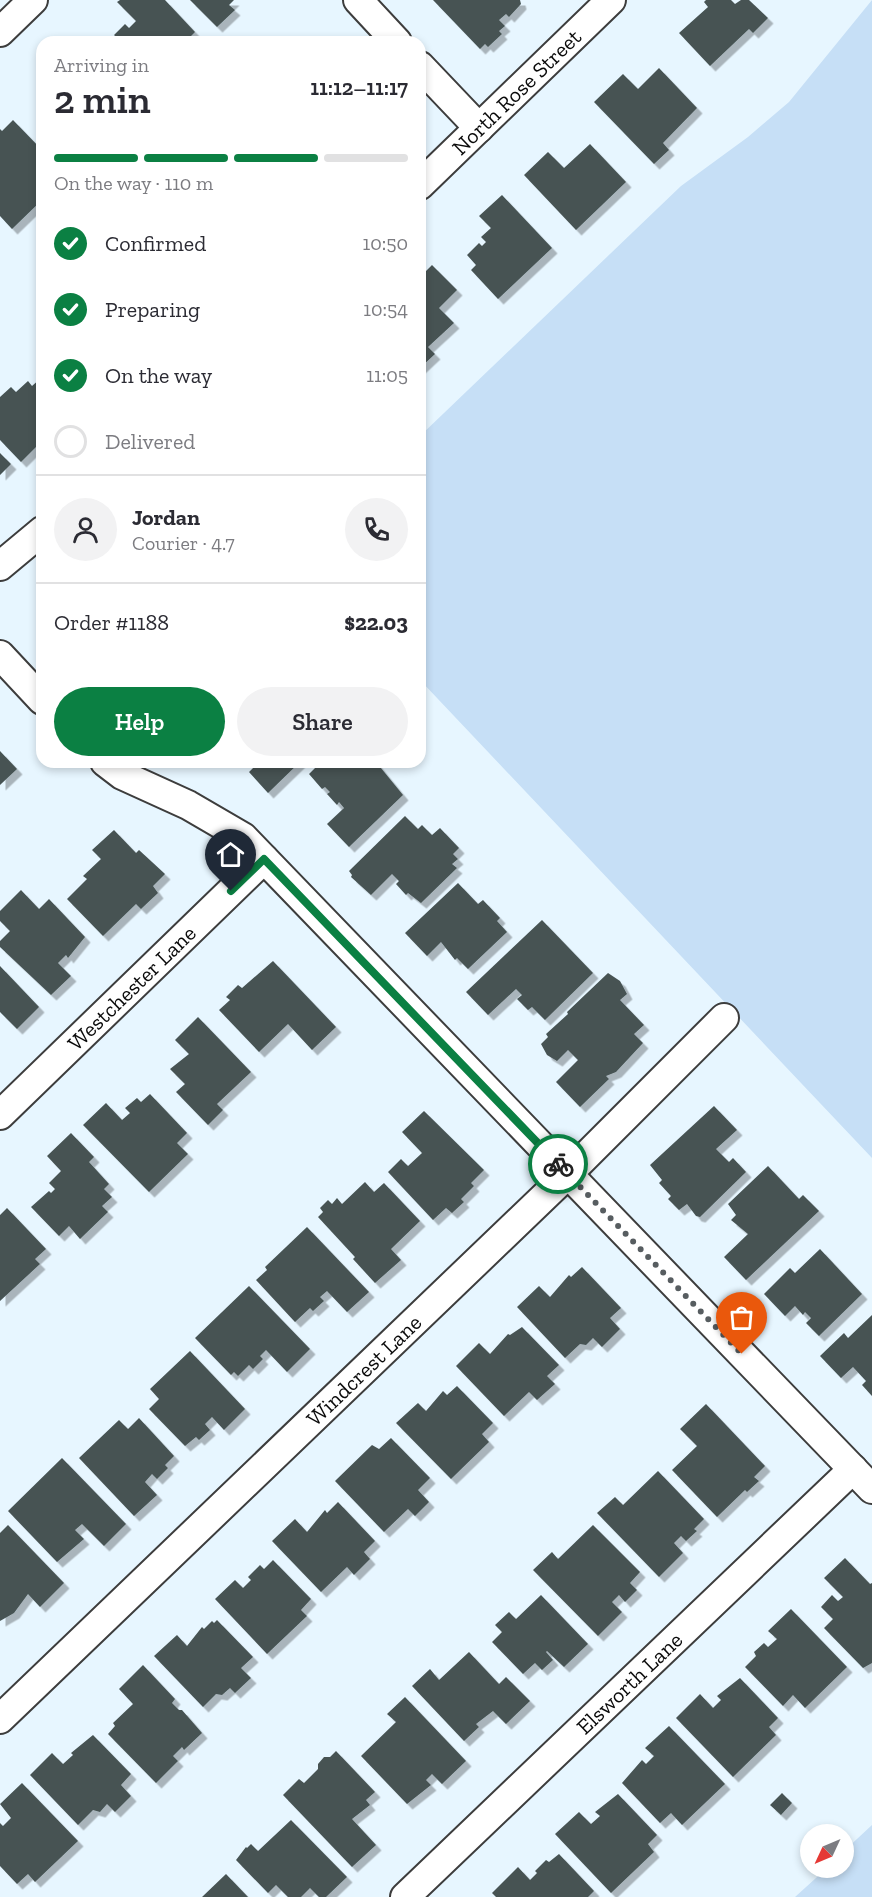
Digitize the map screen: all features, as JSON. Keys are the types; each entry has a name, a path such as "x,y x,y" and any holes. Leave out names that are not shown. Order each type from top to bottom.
{"street":[{"path":"0,32 33,0"},
{"path":"358,0 392,36"},
{"name":"North Rose Street","path":"426,179 611,0"},
{"path":"426,72 479,128"},
{"path":"0,566 36,536"},
{"path":"0,655 36,694"},
{"path":"113,768 122,775 188,805 243,837 872,1489"},
{"name":"Westchester Lane","path":"0,1115 264,859"},
{"name":"Windcrest Lane","path":"0,1719 568,1174 724,1018"},
{"name":"Elsworth Lane","path":"405,1897 853,1469"}],"shaded area":[{"path":"872,0 872,1158 426,686 426,430 681,186 748,137 789,102"},
{"path":"872,1825 872,1897 795,1897 816,1878 854,1878 854,1842"}],"building":[{"path":"120,0 165,0 195,32 191,36 115,36 125,24 129,28 136,21 117,2"},
{"path":"190,0 234,0 229,5 235,10 217,27"},
{"path":"433,0 520,0 521,4 509,17 506,14 499,20 505,26 499,31 502,34 488,47 485,44 480,49"},
{"path":"706,0 731,0 735,4 741,0 749,0 768,18 753,33 749,29 710,66 679,33 708,7 704,2"},
{"path":"659,68 697,108 663,143 669,150 654,164 594,102 623,74 638,89"},
{"path":"13,120 36,144 36,206 12,229 0,216 0,129 2,131"},
{"path":"590,144 626,182 576,230 524,175 548,152 564,168"},
{"path":"502,195 552,248 498,299 471,270 476,265 467,255 479,243 482,246 486,242 481,237 491,228 479,216"},
{"path":"432,265 457,290 439,308 454,323 428,347 435,354 426,362 426,271"},
{"path":"28,381 32,386 36,382 36,447 21,462 0,440 0,397 11,387 16,392"},
{"path":"0,453 11,464 0,475"},
{"path":"0,751 17,769 0,785"},
{"path":"253,768 294,768 268,793 249,772"},
{"path":"315,768 381,768 403,795 349,847 327,824 344,808 339,802 337,805 327,794 330,792 325,787 322,789 309,774"},
{"path":"405,816 418,829 422,825 432,835 440,828 459,848 453,854 458,859 452,864 457,868 421,903 408,893 406,895 396,884 399,881 392,874 371,895 351,877 349,871"},
{"path":"114,830 136,853 139,850 165,874 153,886 158,893 141,909 136,904 103,936 67,899 87,879 83,876 101,859 92,850"},
{"path":"458,883 478,904 483,900 500,918 497,921 507,932 468,969 457,958 455,960 441,942 427,956 405,933"},
{"path":"21,890 39,909 49,899 85,937 68,958 66,955 58,963 71,976 51,995 0,947 0,941 10,931 0,921 0,911"},
{"path":"542,920 593,973 545,1020 532,1007 528,1010 517,999 522,995 516,989 488,1015 466,992"},
{"path":"273,961 336,1027 312,1050 288,1024 259,1052 219,1010 230,1000 226,997 238,985 242,988"},
{"path":"0,966 39,1007 17,1029 0,1012"},
{"path":"608,973 620,981 627,994 620,1000 644,1025 634,1034 643,1043 616,1072 606,1076 609,1079 580,1107 556,1082 578,1060 568,1050 557,1061 547,1055 541,1044 548,1037 546,1034"},
{"path":"198,1017 251,1072 217,1104 223,1110 208,1125 176,1092 185,1084 170,1069 189,1054 175,1040"},
{"path":"150,1094 187,1133 177,1143 188,1154 149,1192 83,1125 106,1103 122,1120 130,1113 125,1108 137,1098 141,1102"},
{"path":"714,1106 737,1130 716,1149 729,1162 733,1158 746,1172 700,1217 696,1216 687,1204 679,1210 668,1199 671,1196 659,1183 662,1180 650,1165"},
{"path":"424,1111 484,1170 471,1183 474,1186 461,1199 464,1202 452,1213 446,1208 433,1220 388,1172 401,1159 408,1166 422,1153 402,1132"},
{"path":"71,1133 94,1157 89,1162 109,1184 104,1189 112,1197 102,1206 108,1212 80,1239 69,1226 59,1236 31,1207 49,1191 51,1193 55,1189 49,1183 61,1171 47,1156"},
{"path":"768,1166 799,1199 803,1195 819,1211 746,1280 724,1257 748,1234 731,1220 736,1215 728,1204"},
{"path":"365,1182 374,1192 384,1183 420,1221 391,1249 401,1260 375,1283 353,1259 355,1257 318,1217 323,1212 320,1208 328,1200 332,1204 337,1198 342,1204"},
{"path":"7,1208 46,1249 35,1259 40,1264 0,1301 0,1215"},
{"path":"307,1227 369,1292 347,1312 327,1291 320,1297 324,1301 313,1311 310,1308 295,1322 256,1280 267,1270 265,1267"},
{"path":"820,1249 862,1294 819,1336 806,1323 811,1318 805,1312 803,1315 795,1306 785,1316 764,1294 790,1268 795,1273"},
{"path":"582,1267 621,1308 610,1318 620,1329 602,1347 593,1338 586,1345 580,1344 565,1358 517,1307 539,1286 550,1297 569,1275 571,1277"},
{"path":"249,1286 310,1349 287,1372 266,1350 260,1356 263,1359 253,1369 249,1365 238,1376 234,1372 231,1375 195,1338"},
{"path":"872,1315 872,1396 862,1385 866,1381 853,1367 841,1378 820,1356 844,1333 848,1338"},
{"path":"522,1327 559,1365 547,1376 555,1384 537,1400 529,1392 504,1416 456,1366 479,1343 490,1354 508,1334"},
{"path":"190,1351 245,1409 224,1430 212,1417 205,1424 210,1430 199,1440 196,1437 185,1446 149,1409 159,1399 150,1389"},
{"path":"457,1386 493,1423 482,1434 489,1442 451,1479 396,1423 418,1403 426,1411 443,1391 447,1395"},
{"path":"706,1404 765,1466 754,1477 759,1481 747,1492 745,1490 717,1517 672,1470 697,1446 680,1429"},
{"path":"139,1418 174,1456 165,1465 168,1468 157,1479 152,1474 145,1482 157,1495 134,1516 79,1458 119,1420 128,1429"},
{"path":"391,1438 430,1478 418,1490 429,1502 415,1516 408,1509 384,1532 335,1481 372,1445 379,1449"},
{"path":"62,1458 126,1524 104,1546 82,1524 75,1530 84,1539 57,1562 8,1511"},
{"path":"658,1471 704,1519 694,1529 697,1531 686,1541 681,1536 674,1543 683,1553 659,1577 597,1513 615,1497 623,1505"},
{"path":"338,1502 375,1541 364,1552 370,1559 354,1575 347,1567 321,1592 272,1541 295,1519 307,1532 325,1510 327,1513"},
{"path":"8,1525 64,1583 40,1607 28,1594 14,1613 0,1621 0,1533"},
{"path":"593,1525 640,1572 630,1583 637,1590 625,1602 619,1595 612,1602 622,1612 598,1636 533,1570 552,1552 558,1559"},
{"path":"845,1558 870,1584 872,1583 872,1663 863,1668 824,1628 833,1619 821,1607 832,1595 838,1601 843,1597 824,1578"},
{"path":"273,1560 311,1599 301,1610 307,1616 267,1654 215,1599 235,1580 243,1588 251,1580 248,1577 260,1565 264,1569"},
{"path":"541,1595 588,1644 564,1667 547,1651 553,1660 542,1670 535,1663 523,1674 492,1642 502,1632 495,1625 509,1612 516,1619"},
{"path":"791,1609 847,1667 805,1708 793,1695 783,1706 745,1667 756,1656 754,1652 764,1643 768,1647 777,1639 768,1631"},
{"path":"217,1620 253,1657 241,1668 251,1678 235,1693 230,1688 222,1695 216,1694 203,1707 154,1656 177,1635 187,1646 202,1627 204,1629 212,1621 214,1623"},
{"path":"469,1652 499,1684 506,1677 530,1701 506,1724 493,1711 476,1724 479,1727 464,1741 412,1686 430,1669 439,1680"},
{"path":"143,1665 175,1699 172,1703 182,1710 202,1733 184,1750 182,1747 173,1756 178,1761 156,1783 108,1734 115,1726 113,1723 133,1704 119,1689"},
{"path":"740,1678 778,1718 769,1727 776,1735 733,1777 676,1718 700,1694 713,1708 721,1700 717,1696"},
{"path":"405,1697 466,1761 442,1784 432,1774 426,1780 431,1785 407,1804 361,1756 396,1722 387,1714"},
{"path":"669,1726 725,1784 682,1825 671,1813 660,1823 622,1783 642,1760 646,1764 654,1756 645,1748"},
{"path":"93,1735 131,1774 121,1785 131,1796 115,1812 107,1804 100,1812 93,1810 78,1825 30,1775 52,1753 63,1764 73,1755 71,1753"},
{"path":"336,1751 375,1792 366,1800 370,1805 352,1819 376,1845 352,1867 283,1795 299,1779 304,1783 318,1769 318,1764 324,1757 330,1757"},
{"path":"22,1783 78,1841 35,1882 28,1874 17,1884 0,1866 0,1823 3,1826 11,1818 0,1804"},
{"path":"782,1793 792,1803 781,1815 770,1805"},
{"path":"618,1794 657,1835 648,1844 654,1852 611,1893 555,1834 579,1812 591,1824 600,1816 595,1812"},
{"path":"291,1820 347,1877 326,1897 319,1897 310,1888 301,1897 288,1897 276,1885 268,1893 236,1860 251,1844 258,1851"},
{"path":"559,1854 594,1891 588,1897 496,1897 492,1893 518,1867 530,1880 546,1860 549,1862"},
{"path":"226,1874 248,1897 202,1897"}],"way so far":[{"path":"558,1164 742,1354"}],"route":[{"path":"231,891 264,859 558,1164"}]}
